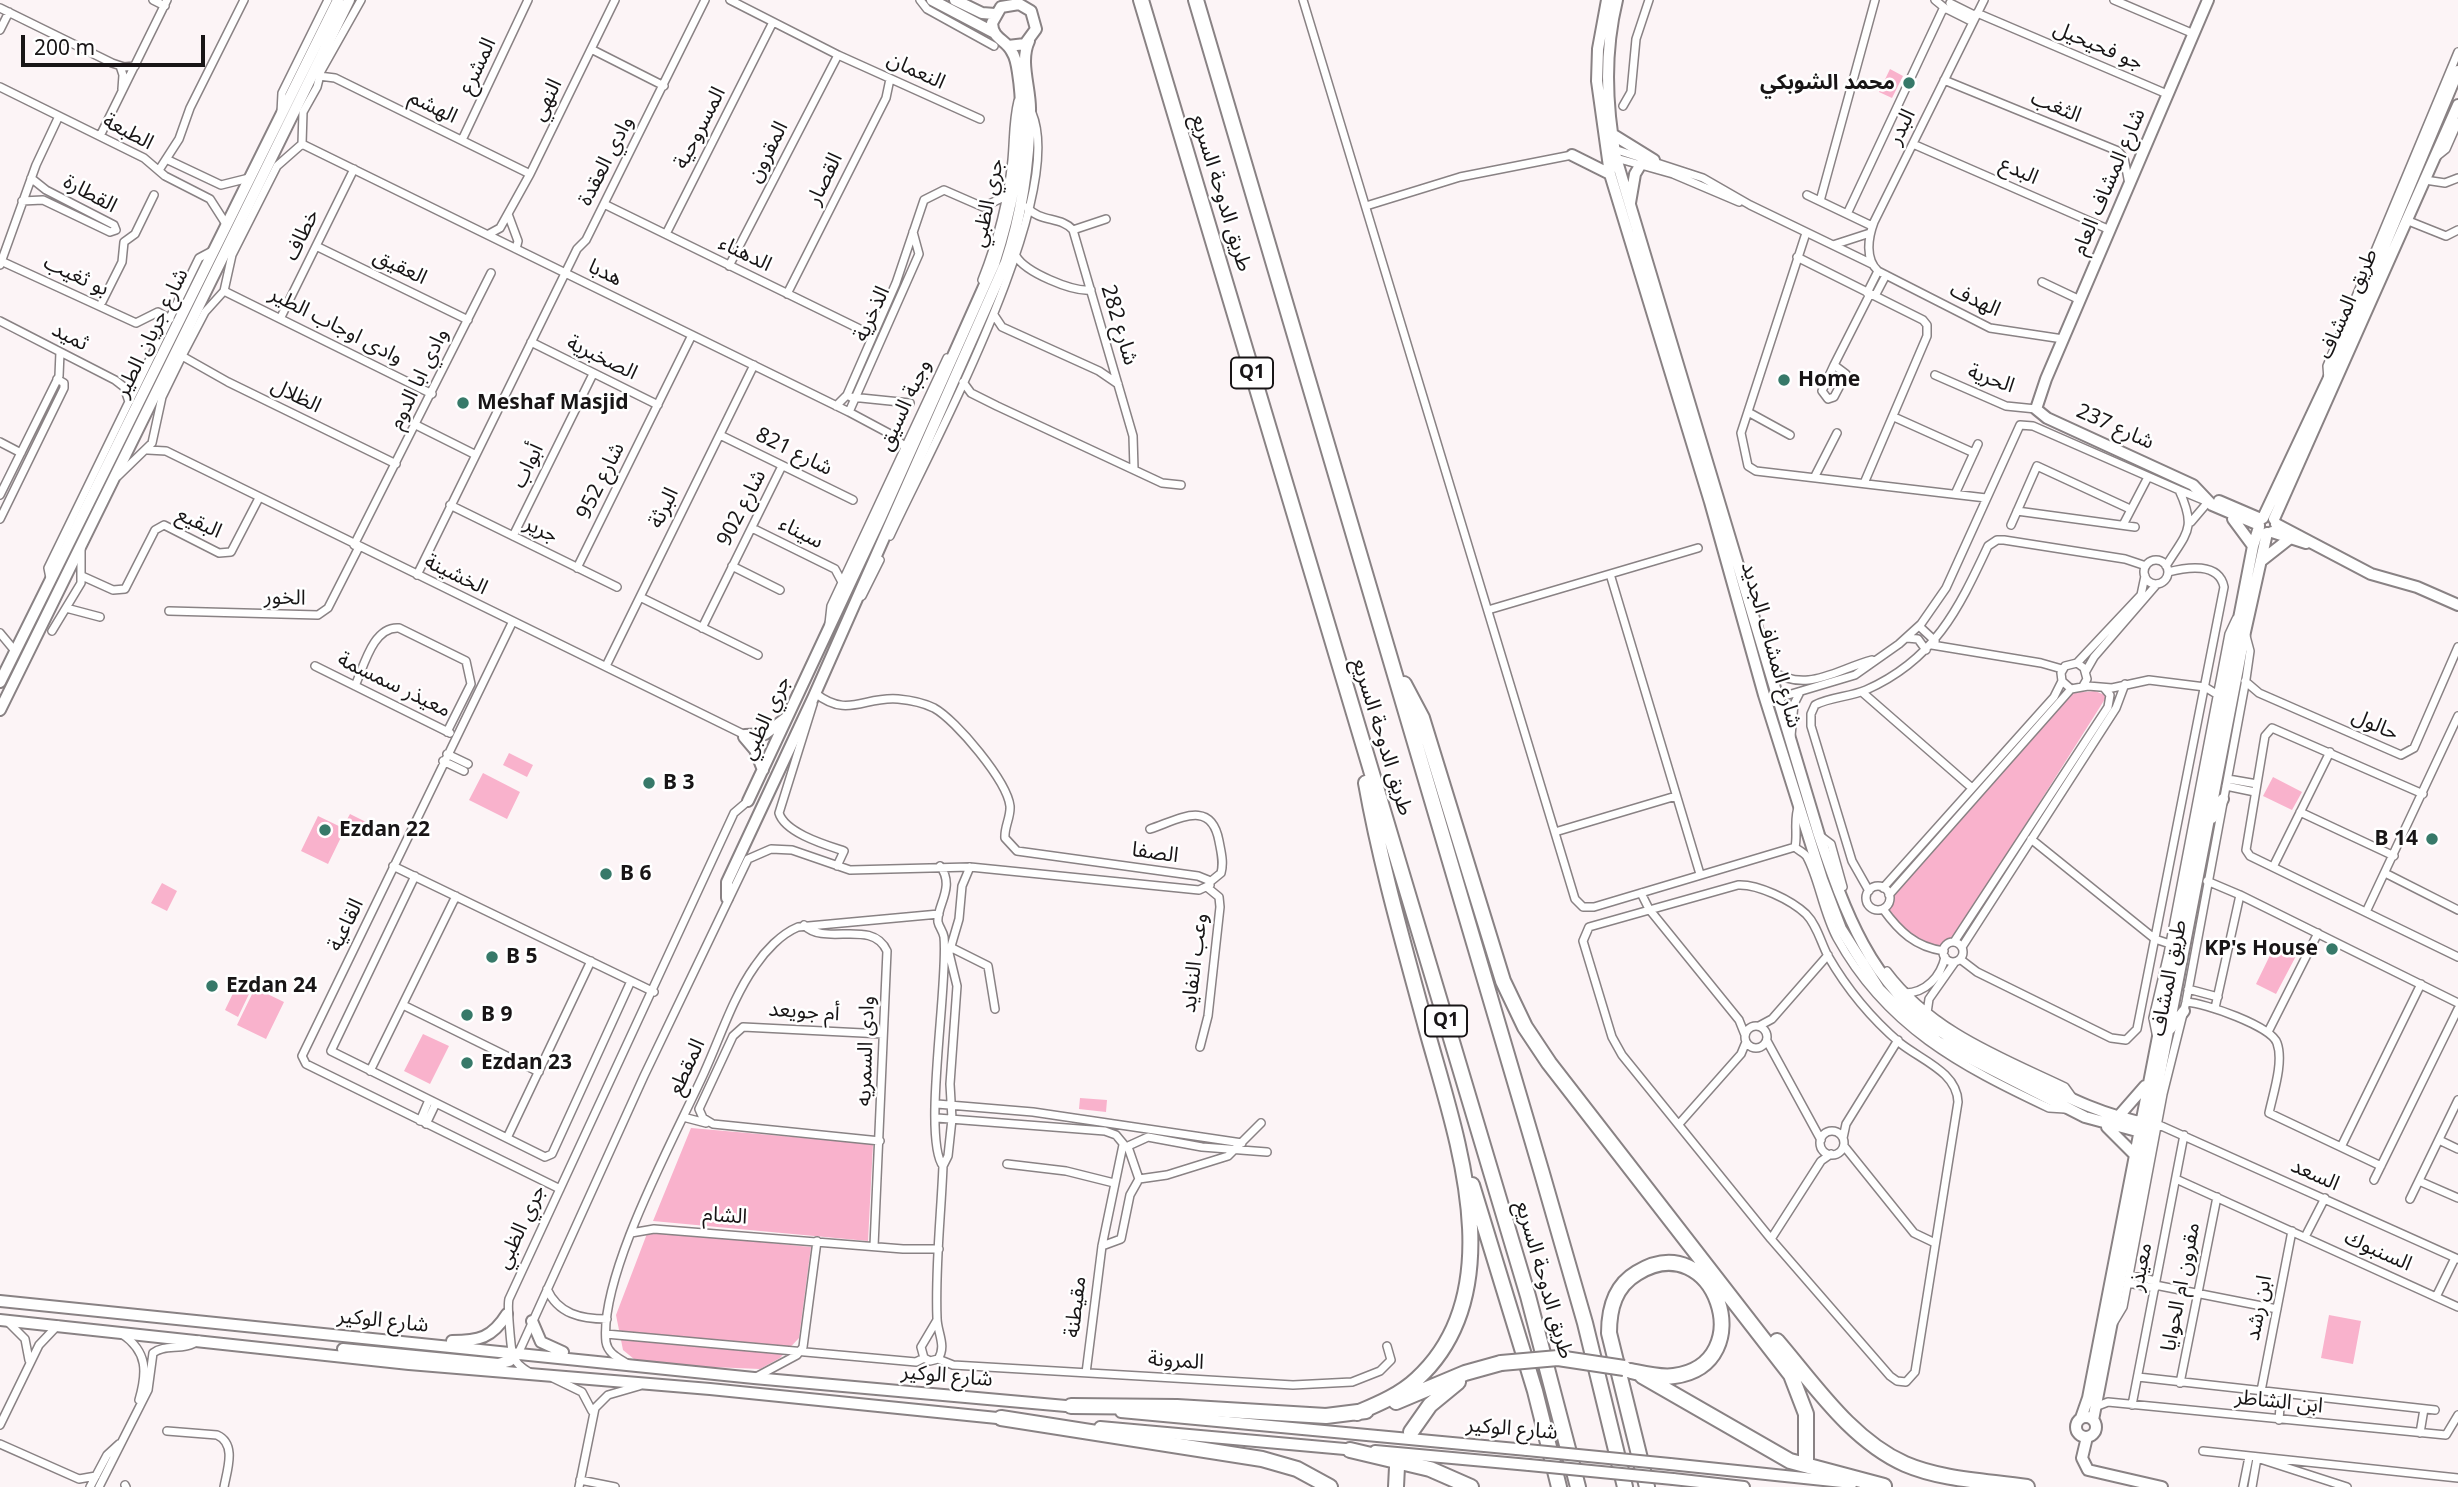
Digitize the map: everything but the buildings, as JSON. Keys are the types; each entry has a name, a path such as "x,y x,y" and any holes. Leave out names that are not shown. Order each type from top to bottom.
{"highway":[{"name":"طريق الدوحة السريع","path":"1141,0 1528,1296 1578,1487"},
{"name":"طريق الدوحة السريع","path":"1196,0 1585,1323 1625,1487"},
{"path":"1394,669 1422,718 1503,981 1525,1027 1549,1063 1718,1279 1797,1387 1808,1429 1806,1460"},
{"path":"1362,746 1377,837 1462,1158 1502,1277 1559,1487"},
{"path":"1357,1413 1395,1395 1418,1378 1437,1355 1455,1321 1468,1275 1470,1247 1470,1214 1462,1158"},
{"path":"1071,1406 1177,1408 1326,1416 1357,1413 1502,1363 1558,1357 1627,1370 1675,1376 1696,1367 1712,1353 1723,1318 1720,1301 1703,1277 1676,1265 1652,1266 1631,1276 1611,1307 1609,1333 1647,1487"},
{"path":"1718,1279 1858,1432 1879,1449 1905,1464 1930,1472 2027,1487"},
{"path":"1411,1432 1440,1396 1481,1370"},
{"path":"1627,1370 1790,1461 1888,1487"},
{"path":"1001,1418 1262,1459 1297,1469 1330,1487"},
{"path":"1350,1450 1430,1469 1471,1487"},
{"path":"1396,1487 1397,1467"}],"street":[{"path":"100,136 166,3 153,0"},
{"path":"159,170 175,146 190,107 244,0"},
{"path":"281,113 282,93 328,0"},
{"name":"شارع جريان الطير","path":"0,682 80,511 338,0"},
{"name":"شارع جريان الطير","path":"0,710 247,210 302,106 349,0"},
{"name":"شارع جريان الطير","path":"112,481 148,450 156,435 162,397 205,312 224,290 232,255 277,166 302,144 302,106 317,87 319,76 360,0"},
{"name":"النهي","path":"500,229 530,174 615,0"},
{"name":"وادي العقدة","path":"417,575 576,249 586,240 705,0"},
{"name":"النعمان","path":"730,0 743,3 773,22 838,55 980,119"},
{"path":"921,0 927,9 994,46"},
{"path":"932,0 993,32 1000,42 1008,46 1019,46 1029,41 1036,24 1028,8 1010,4 995,14 982,13 955,0"},
{"path":"1303,0 1574,896 1580,905 1594,907 1796,847"},
{"name":"شارع المشاف الجديد","path":"1607,0 1598,49 1597,81 1610,174 1800,805 1817,876 1855,955 1879,989 1908,1018 1949,1049 2072,1105 2146,1127"},
{"name":"شارع المشاف الجديد","path":"1617,0 1607,65 1615,153 1790,740 1843,908 1878,972 1905,1002 1963,1045 2102,1124 2146,1127"},
{"path":"1623,106 1631,92 1636,39 1649,0"},
{"path":"1820,201 1875,0"},
{"name":"البدر","path":"1871,230 1984,0"},
{"path":"2114,0 2194,34"},
{"name":"شارع المشاف العام","path":"2032,409 2208,0"},
{"name":"المشرع","path":"462,140 527,3"},
{"path":"1847,214 1943,3"},
{"name":"جو فحيحيل","path":"1943,3 2167,94"},
{"path":"0,8 120,66 135,66"},
{"path":"0,30 9,12"},
{"path":"993,32 995,14"},
{"name":"المسروحية","path":"666,234 773,22"},
{"name":"جري الظبي","path":"727,898 727,882 814,695 1011,249 1023,195 1031,110 1025,57 1029,41"},
{"name":"جري الظبي","path":"515,1355 507,1314 513,1289 654,992 734,813 748,801 763,770 881,517 941,377 994,264 1007,224 1015,181 1020,93 1016,63 1008,46"},
{"path":"592,49 664,86"},
{"name":"طريق المشاف","path":"2328,380 2327,366 2458,52"},
{"name":"المقرون","path":"729,266 838,55"},
{"path":"120,66 123,92"},
{"name":"طريق المشاف","path":"2093,1420 2146,1127 2169,1031 2273,497 2328,380 2458,71"},
{"name":"الهشم","path":"319,76 335,78 530,174"},
{"name":"القصار","path":"787,294 886,97 890,79"},
{"name":"الثغب","path":"1944,80 2118,151 2124,158 2129,187"},
{"name":"الطبعة","path":"0,87 144,158 159,170 210,199 226,224"},
{"name":"وجبة السيق","path":"830,627 831,606 905,447 941,377 991,250 1006,195 1012,158 1012,128 1020,93"},
{"name":"طريق المشاف","path":"2110,1327 2123,1307 2132,1257 2146,1127 2148,1081 2158,1041 2253,546 2280,507 2458,105"},
{"path":"855,600 869,586 1011,272 1034,184 1038,135 1031,110"},
{"path":"1,263 22,201 58,116"},
{"path":"2440,182 2433,163 2446,149 2458,122"},
{"path":"1612,134 1654,160 1719,185 1750,205"},
{"name":"هدبا","path":"302,144 849,412 892,435 905,447"},
{"name":"البدع","path":"1913,144 2110,230"},
{"path":"175,146 176,163"},
{"path":"1615,153 1654,160"},
{"path":"1615,153 1750,205 1872,264 1882,273 1834,365 1822,391 1828,400 1834,397 1846,375 1844,370 1834,365"},
{"path":"1366,206 1460,177 1545,158 1572,155 1610,174"},
{"name":"الطبعة","path":"166,159 220,185 248,178"},
{"path":"1629,206 1635,174 1641,164"},
{"name":"خطاف","path":"281,317 354,169"},
{"name":"القطارة","path":"22,201 43,201 110,232 116,231 114,225 46,190 31,178"},
{"path":"2425,180 2447,183 2458,178"},
{"name":"الذخرية","path":"849,412 850,396 902,265 924,200 940,190 983,207 996,203 1006,195"},
{"path":"102,302 122,262 124,242 133,236 154,195"},
{"path":"1807,195 1863,222 1871,230 1872,264"},
{"path":"236,204 247,210"},
{"name":"الدهناء","path":"604,204 872,335"},
{"path":"1027,207 1037,218 1066,224 1073,230 1106,219"},
{"path":"508,214 517,238 516,249"},
{"path":"1024,224 1037,218"},
{"path":"2406,220 2446,236 2458,230"},
{"path":"489,234 500,229 503,242"},
{"name":"شارع 282","path":"1073,230 1134,442 1134,469"},
{"path":"1833,245 1871,230"},
{"path":"116,231 133,236"},
{"name":"الذخرية","path":"836,406 850,396 885,330 912,270 920,251 913,232"},
{"path":"1806,233 1740,440 1748,466 1756,471 1865,481 1986,498"},
{"name":"العقيق","path":"316,246 468,320"},
{"path":"80,511 137,385 200,258 214,250"},
{"path":"991,250 994,264"},
{"path":"1016,256 1023,266 1073,289 1091,290"},
{"path":"1797,257 1923,320 1928,329 1894,417 1865,481"},
{"name":"بو ثغيب","path":"1,263 136,323 158,312 170,319"},
{"path":"902,265 912,270"},
{"path":"1011,272 1023,266"},
{"name":"وادي ابا الدوم","path":"357,546 491,273"},
{"name":"الهدف","path":"1882,273 1990,328 2063,339"},
{"path":"2042,282 2080,300"},
{"path":"997,285 999,302"},
{"name":"وادى اوجاب الطير","path":"224,290 432,394"},
{"path":"994,314 1002,327 1094,369 1119,384"},
{"name":"ثميد","path":"0,321 124,387"},
{"path":"876,326 885,330"},
{"path":"986,331 1002,327"},
{"name":"شارع 952","path":"578,568 692,335"},
{"name":"الصخبرية","path":"531,342 658,405"},
{"path":"0,495 57,379 60,352"},
{"name":"الظلال","path":"182,356 228,382 396,464"},
{"path":"1094,369 1104,365 1110,356"},
{"name":"البرثة","path":"606,666 754,365"},
{"name":"أبواب","path":"513,536 593,374"},
{"name":"الحرية","path":"1935,375 2006,407 2032,409"},
{"path":"0,519 65,386 57,379"},
{"path":"963,382 971,393 1166,484 1181,485"},
{"path":"129,403 124,387 137,385"},
{"path":"939,415 955,400 971,393"},
{"path":"50,395 58,399"},
{"path":"850,396 910,403"},
{"path":"1778,698 1849,677 1919,626 1946,589 2016,429 2032,409"},
{"name":"شارع 237","path":"2032,409 2193,485 2206,499 2226,512 2301,536 2371,574 2417,587 2458,605"},
{"path":"1748,412 1790,435"},
{"path":"1894,417 1974,453"},
{"path":"2022,424 2033,426 2145,476 2206,499 2190,522 2188,533 2167,569 2165,580 2157,584 2094,657 2082,686"},
{"path":"416,425 474,454"},
{"path":"31,432 40,437"},
{"path":"892,435 912,433"},
{"path":"1815,476 1837,433"},
{"name":"الخشينة","path":"156,435 166,450"},
{"name":"شارع 821","path":"720,435 853,500"},
{"path":"0,442 21,453"},
{"path":"1956,492 1979,444"},
{"name":"الخشينة","path":"148,450 166,450 745,736"},
{"name":"شارع 902","path":"702,628 782,466"},
{"path":"2011,525 2036,466 2129,509"},
{"path":"2123,525 2145,476"},
{"path":"2179,490 2190,522"},
{"path":"2248,514 2273,497"},
{"name":"البقيع","path":"82,576 115,591 128,586 158,527 167,525 219,553 231,552 259,498"},
{"name":"شارع 237","path":"2206,499 2248,514 2289,539 2312,544"},
{"path":"879,502 881,517"},
{"name":"جرير","path":"450,505 617,587"},
{"path":"2280,507 2301,536"},
{"path":"2017,512 2135,527"},
{"path":"2226,512 2253,546"},
{"name":"سيناء","path":"752,528 835,569 851,567"},
{"path":"2259,564 2289,539"},
{"path":"1883,909 1906,936 1922,945 2121,1041 2137,1030 2205,687 2223,582 2211,570 2167,569 2156,560 2146,566 2125,559 1997,540 1988,546 1956,611 1931,645 1894,675 1862,692 1817,704 1810,718 1854,866 1868,891 1869,906 1875,910 1883,909 1888,903 1889,895 2071,689 2082,686 2104,688 2149,680 2205,687 2218,695"},
{"path":"52,631 82,576 81,545"},
{"name":"الخور","path":"169,611 318,615 328,608 357,546"},
{"path":"1488,610 1698,548"},
{"name":"شارع 902","path":"732,566 780,590"},
{"path":"1906,638 2062,669 2077,663 2141,594 2146,566"},
{"name":"سيناء","path":"835,569 843,584"},
{"path":"1610,574 1700,874"},
{"path":"2145,576 2157,584"},
{"path":"640,597 758,655"},
{"path":"66,608 100,617"},
{"name":"طريق المشاف","path":"2158,1041 2153,1018 2170,944 2230,630 2240,612"},
{"name":"القاعية","path":"512,622 302,1056 306,1064 560,1189"},
{"path":"1919,626 1931,645"},
{"path":"355,686 378,635 387,629 399,628 466,661 471,684 447,732"},
{"name":"طريق المشاف","path":"2081,1418 2088,1398 2134,1154 2146,1127 2185,1006 2250,651 2245,632"},
{"path":"0,633 15,651"},
{"name":"حالول","path":"2245,681 2259,692 2392,753 2406,754 2414,748 2458,647"},
{"path":"1770,670 1807,682 1875,660"},
{"path":"2077,663 2098,683 2122,684"},
{"name":"معيذر سمسمة","path":"315,666 457,736"},
{"path":"1868,891 1883,888 2054,697 2062,681 2062,669"},
{"path":"2062,681 2071,689"},
{"path":"2205,687 2220,681"},
{"path":"1927,1013 1929,999 1957,960 1962,947 2116,708 2122,684"},
{"path":"1905,993 1915,993 1927,986 1940,971 1948,944 1954,942 2108,707 2109,695 2104,688"},
{"path":"1790,740 1794,704 1800,692"},
{"path":"1862,692 1972,788"},
{"path":"2241,701 2259,692"},
{"path":"814,695 810,721 779,813 781,820 792,828 844,851 837,866"},
{"name":"الصفا","path":"747,859 771,849 792,850 856,871 970,867 1199,890 1209,885 1198,876 1017,851 1005,838 1010,805 1001,783 946,716 933,708 895,698 842,706 831,704 814,695"},
{"path":"763,770 755,750 745,736 765,734 788,716"},
{"path":"2366,912 2458,716"},
{"path":"2423,794 2276,728 2270,729 2266,736 2246,849 2250,856 2458,957"},
{"path":"2224,739 2230,759"},
{"path":"2273,867 2329,752"},
{"path":"445,758 466,767"},
{"path":"2227,783 2256,788"},
{"path":"1555,832 1676,796"},
{"path":"2208,823 2223,799"},
{"path":"1796,847 1796,815 1800,805"},
{"path":"2300,812 2394,856"},
{"path":"1150,829 1196,814 1209,818 1216,828 1223,860 1221,873 1209,885"},
{"path":"1796,847 1806,855 1817,876 1837,938 1844,951 1877,996 1903,1023 1956,1060 2045,1106 2072,1105 2066,1087 1960,1037 1905,993 1865,938 1846,898 1832,845 1819,835"},
{"path":"2031,839 2155,939 2170,944"},
{"name":"جري الظبي","path":"515,1355 747,859"},
{"path":"393,866 654,992"},
{"path":"940,866 945,874 945,891 938,923 944,940 936,1148 943,1166"},
{"path":"938,1359 943,1348 937,1320 943,1166 948,1156 952,1119 950,1084 957,986 949,960 959,919 962,886 970,867"},
{"path":"2385,873 2458,910"},
{"path":"415,876 331,1048 332,1052 545,1157 551,1155 631,981"},
{"path":"2207,881 2458,1003"},
{"name":"وعب النفايد","path":"1200,1047 1208,1016 1220,907 1219,897 1209,885"},
{"path":"1750,885 1805,914 1829,958 1865,1008 1897,1040 1948,1077 1958,1095 1915,1372 1910,1380 1901,1382 1893,1379 1771,1239 1614,1042 1583,941 1585,931 1593,924 1648,909 1732,886 1750,885"},
{"path":"1883,888 1889,895"},
{"path":"1641,893 1648,909 1738,1020 1746,1038 1756,1048 1774,1055"},
{"path":"2216,1008 2240,895"},
{"path":"370,1071 456,896"},
{"name":"المقطع","path":"606,1334 615,1281 631,1234 749,974 781,937 804,925 939,914"},
{"name":"وادى السمريه","path":"804,925 819,934 871,937 885,947 888,955 874,1245"},
{"path":"2268,1032 2318,933"},
{"path":"1822,945 1831,944 1837,938"},
{"path":"1954,942 1962,947"},
{"path":"951,947 988,966 995,1009"},
{"path":"1741,1054 1756,1048 1767,1037 1773,1019 1829,958 1844,951"},
{"path":"2184,954 2192,971"},
{"path":"507,1138 591,961"},
{"path":"2341,1147 2421,984"},
{"path":"2188,989 2217,997"},
{"path":"403,1005 539,1072"},
{"path":"2169,1031 2185,1006 2216,1008 2268,1032 2277,1041 2279,1052 2269,1113 2381,1166"},
{"path":"2374,1180 2458,1009"},
{"path":"1679,1124 1741,1054 1746,1038 1756,1026 1773,1019"},
{"path":"1738,1020 1756,1026 1767,1037 1774,1055 1815,1126 1821,1140 1821,1161"},
{"path":"1771,1239 1821,1161 1839,1148 1846,1124 1897,1040 1903,1023"},
{"name":"أم جويعد","path":"710,1124 701,1116 700,1106 736,1032 747,1026 883,1034"},
{"path":"1897,1040 1914,1032"},
{"path":"2117,1118 2148,1081"},
{"path":"2410,1199 2458,1100"},
{"path":"423,1122 433,1102"},
{"path":"937,1104 1033,1112 1242,1143"},
{"path":"683,1117 710,1124 880,1142"},
{"path":"937,1118 1105,1130 1116,1135 1125,1146 1139,1178"},
{"path":"1139,1178 1180,1171 1228,1156 1261,1123"},
{"path":"1821,1140 1846,1124"},
{"path":"2102,1124 2134,1154"},
{"path":"1815,1126 1830,1132 1839,1148 1851,1157 1914,1233 1935,1243"},
{"name":"السعد","path":"2146,1127 2184,1135 2457,1258"},
{"name":"معيذر","path":"2132,1405 2184,1135"},
{"path":"1125,1146 1148,1137 1266,1152"},
{"path":"2439,1140 2458,1149"},
{"name":"مقيطنة","path":"1086,1373 1102,1246 1114,1183 1125,1146"},
{"path":"1822,1149 1839,1148"},
{"path":"1007,1164 1066,1171 1114,1183"},
{"path":"1102,1246 1121,1239 1130,1195 1139,1178"},
{"name":"السنبوك","path":"2176,1179 2458,1307"},
{"path":"2419,1181 2458,1198"},
{"name":"مقرون ام الحوايا","path":"2180,1383 2217,1197"},
{"path":"2305,1237 2325,1198"},
{"name":"الشام","path":"631,1234 654,1229 939,1249"},
{"name":"ابن رشد","path":"2261,1391 2292,1231"},
{"path":"2127,1238 2132,1257"},
{"path":"754,1378 800,1351 804,1340 817,1241"},
{"path":"2437,1297 2457,1258"},
{"path":"2128,1279 2277,1309"},
{"path":"547,1289 556,1306 576,1315 607,1319"},
{"name":"شارع الوكير","path":"0,1301 515,1355 585,1359 754,1378 1071,1406 1175,1419 1527,1450 1888,1487"},
{"path":"556,1306 534,1316 537,1336 546,1347 585,1359"},
{"path":"429,1345 436,1341 483,1339 495,1332 507,1314"},
{"path":"924,1358 921,1347 937,1320"},
{"path":"3,1321 26,1339 29,1350 28,1366"},
{"name":"شارع الوكير","path":"3,1321 545,1376 1744,1487"},
{"path":"0,1426 43,1339 58,1325"},
{"path":"118,1331 138,1346 144,1360 142,1386 133,1417"},
{"path":"606,1334 609,1350 628,1364"},
{"name":"المرونة","path":"606,1334 916,1362 924,1358 930,1361 938,1359 953,1365 1272,1385 1352,1382 1388,1365 1392,1356 1388,1346"},
{"path":"99,1487 148,1390 153,1353 161,1348 188,1348 200,1340"},
{"path":"267,1347 299,1345 498,1364 515,1355 521,1367 582,1392 588,1398 593,1412 580,1484 615,1487"},
{"path":"2095,1408 2108,1402 2102,1393 2108,1358 2106,1350"},
{"path":"2138,1377 2435,1410"},
{"path":"593,1412 608,1395 649,1384"},
{"path":"2279,1420 2281,1394"},
{"name":"ابن الشاطر","path":"2108,1402 2446,1435 2458,1415"},
{"path":"2420,1433 2424,1409"},
{"path":"2087,1437 2076,1430 2081,1418 2093,1420 2095,1431 2087,1437 2082,1458 2088,1470 2162,1487"},
{"path":"167,1431 217,1435 224,1439 229,1451 224,1487"},
{"path":"90,1487 110,1449 120,1443"},
{"path":"0,1444 79,1479 96,1476"},
{"path":"2203,1451 2458,1478"},
{"path":"2253,1457 2347,1487"},
{"path":"2243,1487 2253,1457"},
{"path":"2252,1487 2253,1457"},
{"path":"2322,1480 2324,1463"},
{"path":"79,1479 84,1487"}],"shaded area":[{"path":"1890,69 1903,76 1892,98 1879,92"},
{"path":"2095,691 2105,695 2105,699 1955,936 1941,948 1916,940 1887,911 1893,895 2070,693"},
{"path":"509,753 533,765 527,777 503,765"},
{"path":"483,773 520,792 507,819 469,800"},
{"path":"2273,777 2302,792 2292,810 2263,796"},
{"path":"350,814 372,825 366,837 344,825"},
{"path":"318,816 345,829 328,864 301,851"},
{"path":"162,883 177,891 167,911 151,903"},
{"path":"2275,945 2296,956 2276,994 2256,984"},
{"path":"236,987 249,994 238,1017 225,1010"},
{"path":"255,988 284,1002 266,1039 237,1025"},
{"path":"423,1034 449,1046 430,1084 404,1071"},
{"path":"1080,1098 1107,1100 1106,1112 1079,1109"},
{"path":"691,1128 873,1144 868,1241 653,1221"},
{"path":"648,1231 811,1247 799,1338 780,1358 760,1369 640,1364 623,1350 616,1315"},
{"path":"2329,1315 2361,1321 2353,1364 2321,1358"}],"place":[{"name":"محمد الشوبكي","path":"1909,83"},
{"name":"Home","path":"1784,380"},
{"name":"Meshaf Masjid","path":"463,403"},
{"name":"B 3","path":"649,783"},
{"name":"Ezdan 22","path":"325,830"},
{"name":"B 14","path":"2432,839"},
{"name":"B 6","path":"606,874"},
{"name":"KP's House","path":"2332,949"},
{"name":"B 5","path":"492,957"},
{"name":"Ezdan 24","path":"212,986"},
{"name":"B 9","path":"467,1015"},
{"name":"Ezdan 23","path":"467,1063"}]}
